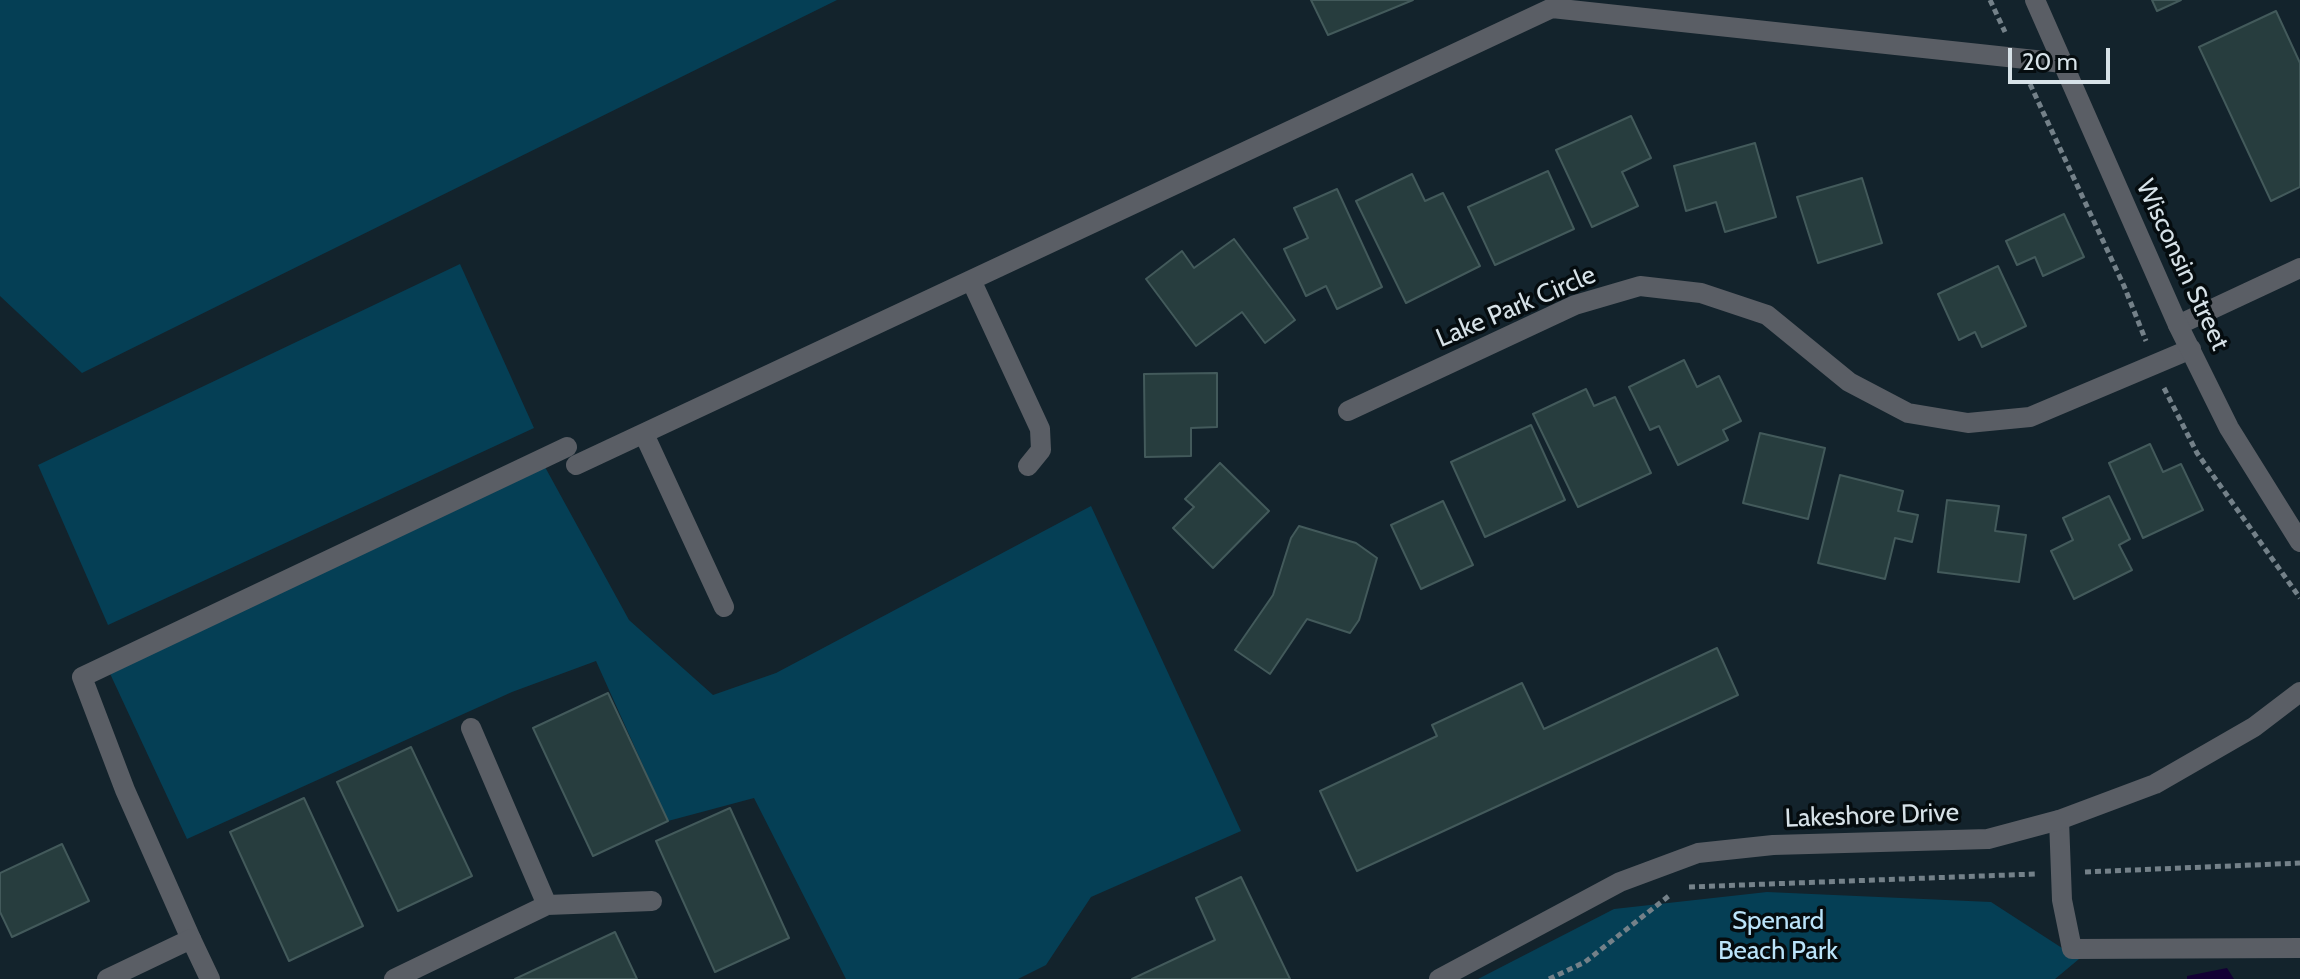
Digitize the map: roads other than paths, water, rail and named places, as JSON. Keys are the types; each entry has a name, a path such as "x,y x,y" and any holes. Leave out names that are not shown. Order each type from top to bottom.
{"street":[{"name":"Wisconsin Street","path":"2035,0 2178,325 2229,428 2300,542"},
{"path":"210,979 125,790 82,677 571,456 644,434 1552,8 2063,63"},
{"path":"2178,325 2300,268"},
{"path":"971,280 1040,429 1041,450 1028,466"},
{"name":"Lake Park Circle","path":"1348,411 1575,305 1640,286 1701,293 1767,315 1849,382 1908,413 1968,423 2030,417 2191,349"},
{"path":"644,434 724,607"},
{"name":"Lakeshore Drive","path":"1439,979 1620,882 1698,853 1773,845 1988,839 2059,820 2155,784 2254,727 2300,692"},
{"path":"471,728 547,905"},
{"path":"2059,820 2062,900 2072,949 2300,948"},
{"path":"394,979 547,905 652,901"},
{"path":"107,979 191,939"}],"park label":[{"name":"Spenard Beach Park","path":"1778,936"}]}
